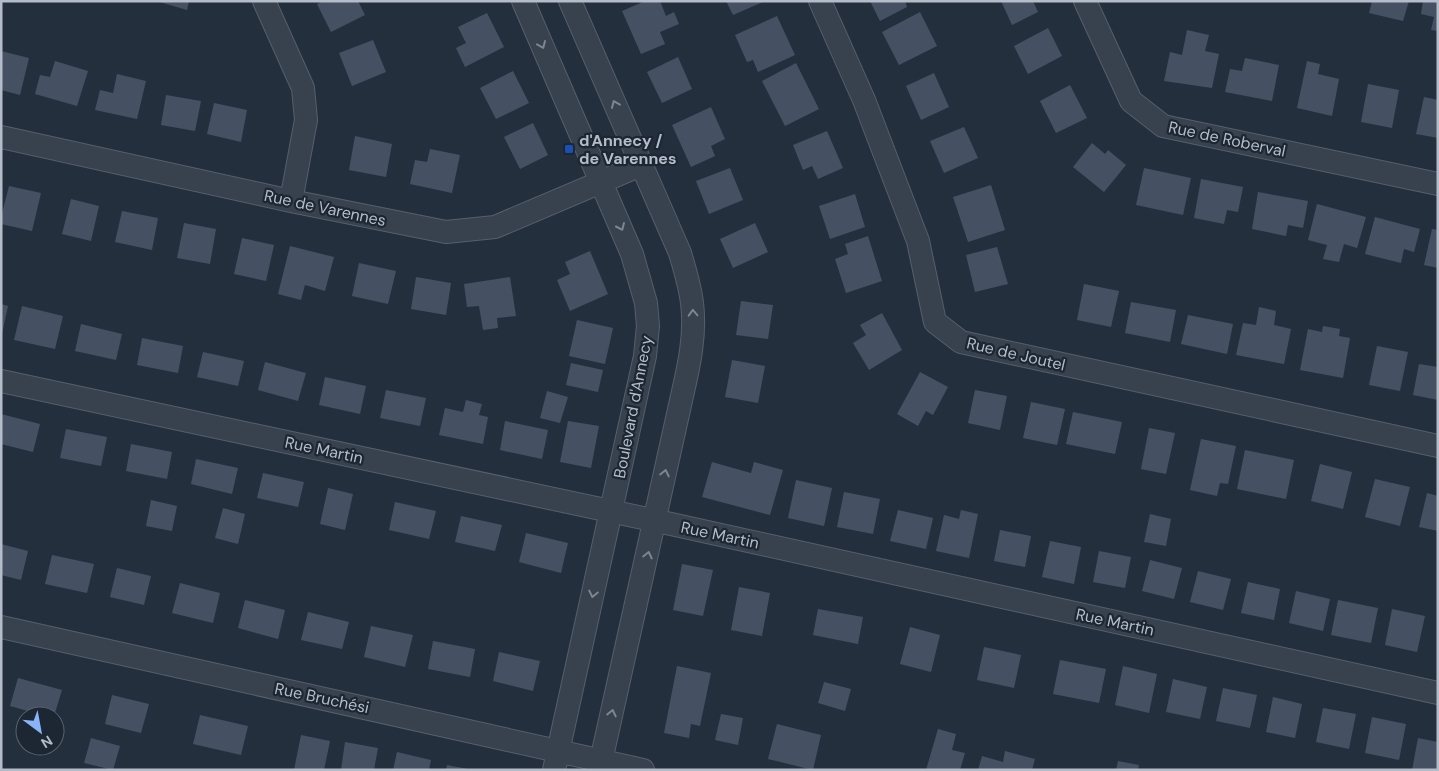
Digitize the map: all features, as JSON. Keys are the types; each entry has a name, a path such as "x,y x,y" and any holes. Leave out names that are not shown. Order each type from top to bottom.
{"street":[{"path":"264,1 303,88 306,120 291,201"},
{"name":"Boulevard d'Annecy","path":"523,1 639,272 646,298 648,326 644,364 556,760"},
{"path":"570,1 680,254 690,287 693,320 688,369 600,765"},
{"name":"Rue de Joutel","path":"820,1 864,100 915,233 935,322 961,342 1438,446"},
{"name":"Rue de Roberval","path":"1085,1 1131,101 1163,126 1438,184"},
{"name":"Rue de Varennes","path":"1,137 291,201 446,232 495,227 641,165"},
{"name":"Rue Martin","path":"1,381 655,520 1438,693"},
{"name":"Rue Bruchési","path":"1,627 556,760 643,770"}],"building":[{"path":"156,1 189,1 187,10"},
{"path":"323,1 358,1 365,15 331,32 317,4"},
{"path":"645,1 660,1 666,16 674,12 679,24 660,32 665,44 641,54 622,11"},
{"path":"726,1 765,1 733,15"},
{"path":"870,1 905,1 907,7 880,21"},
{"path":"1001,1 1033,1 1038,12 1012,25"},
{"path":"1372,1 1409,1 1403,21 1369,13"},
{"path":"1423,1 1438,1 1438,31 1431,30 1434,17 1421,14"},
{"path":"920,12 937,46 899,65 882,32"},
{"path":"487,13 504,47 465,67 456,48 466,43 458,27"},
{"path":"777,16 795,55 758,72 753,60 747,62 735,35"},
{"path":"1048,28 1062,56 1028,74 1014,46"},
{"path":"1187,30 1209,35 1205,51 1219,54 1212,88 1164,81 1170,52 1182,55"},
{"path":"373,40 386,72 352,86 339,53"},
{"path":"1,51 29,58 20,95 1,90"},
{"path":"678,57 692,89 662,103 647,72"},
{"path":"1245,58 1279,65 1272,101 1225,92 1230,69 1242,71"},
{"path":"55,61 88,71 77,106 35,94 40,75 50,77"},
{"path":"1307,61 1320,64 1318,74 1339,79 1332,116 1297,108"},
{"path":"796,63 819,109 785,126 762,81"},
{"path":"513,71 529,103 496,119 480,88"},
{"path":"934,73 949,107 921,120 906,86"},
{"path":"117,74 146,81 137,119 95,110 100,90 113,93"},
{"path":"1368,84 1399,90 1392,128 1361,122"},
{"path":"1070,85 1087,118 1056,133 1040,101"},
{"path":"166,95 201,101 195,131 161,125"},
{"path":"1424,97 1438,100 1438,138 1416,134"},
{"path":"214,103 247,110 241,142 207,134"},
{"path":"711,107 725,139 711,146 715,156 691,167 672,125"},
{"path":"533,123 548,155 520,169 504,137"},
{"path":"964,127 978,158 944,173 930,141"},
{"path":"827,131 843,168 818,179 812,166 803,170 793,145"},
{"path":"355,136 392,144 386,177 349,170"},
{"path":"1092,143 1105,154 1108,150 1126,165 1104,192 1073,167"},
{"path":"430,149 460,155 452,193 410,184 415,160 427,162"},
{"path":"730,168 743,200 709,214 696,181"},
{"path":"1144,168 1191,178 1183,215 1136,205"},
{"path":"1201,179 1243,187 1238,212 1227,210 1224,224 1194,218"},
{"path":"991,185 1005,230 968,242 953,197"},
{"path":"9,186 41,193 32,231 1,224"},
{"path":"1258,192 1308,201 1303,228 1288,225 1286,236 1252,229"},
{"path":"855,194 865,227 830,239 819,206"},
{"path":"71,199 99,206 91,241 62,234"},
{"path":"1317,204 1366,217 1357,248 1344,244 1339,262 1323,259 1327,245 1308,240"},
{"path":"122,211 158,218 152,250 115,242"},
{"path":"1375,217 1420,229 1414,252 1404,249 1401,263 1365,254"},
{"path":"184,223 216,229 210,264 177,258"},
{"path":"755,223 768,252 733,268 720,239"},
{"path":"1432,229 1438,230 1438,268 1424,265"},
{"path":"868,236 882,281 846,293 835,259 848,254 845,244"},
{"path":"242,238 274,245 266,281 234,274"},
{"path":"290,246 334,257 325,291 305,285 301,300 278,294"},
{"path":"997,247 1008,284 975,292 966,255"},
{"path":"590,251 608,294 570,311 557,280 570,274 565,262"},
{"path":"359,263 396,271 388,304 352,296"},
{"path":"416,277 451,283 446,315 411,309"},
{"path":"510,277 516,316 497,318 498,328 483,330 479,306 467,307 464,284"},
{"path":"1084,284 1119,291 1111,327 1077,320"},
{"path":"741,301 773,305 768,339 736,335"},
{"path":"1131,302 1176,310 1170,342 1125,333"},
{"path":"1,304 8,306 2,334 1,334"},
{"path":"22,306 63,316 55,349 14,340"},
{"path":"1259,307 1276,311 1274,325 1291,329 1284,364 1236,355 1243,323 1256,325"},
{"path":"882,313 902,350 869,370 853,343 866,335 860,325"},
{"path":"1188,315 1233,324 1227,354 1181,344"},
{"path":"577,320 613,328 605,364 569,356"},
{"path":"81,324 122,334 116,360 75,351"},
{"path":"1323,326 1340,329 1339,336 1350,338 1343,378 1300,370 1308,329 1322,332"},
{"path":"142,338 183,346 178,373 137,365"},
{"path":"1377,346 1408,352 1400,391 1369,385"},
{"path":"203,352 244,361 238,386 197,377"},
{"path":"732,360 765,366 758,403 725,397"},
{"path":"265,362 306,373 298,401 258,390"},
{"path":"571,363 603,370 598,392 566,385"},
{"path":"1419,364 1438,367 1438,400 1413,395"},
{"path":"920,372 948,387 933,415 926,411 918,426 897,414"},
{"path":"325,377 366,386 360,414 319,405"},
{"path":"386,390 426,398 420,426 380,418"},
{"path":"975,390 1007,396 1000,430 968,423"},
{"path":"547,391 568,397 560,423 540,418"},
{"path":"466,400 482,404 479,415 488,417 483,444 439,435 445,408 463,412"},
{"path":"1031,402 1065,409 1057,445 1023,438"},
{"path":"1073,412 1122,422 1115,454 1066,444"},
{"path":"1,414 40,424 33,452 1,444"},
{"path":"505,421 548,430 542,459 500,450"},
{"path":"568,421 599,426 591,468 560,462"},
{"path":"1149,428 1175,433 1166,474 1141,469"},
{"path":"66,429 107,437 101,466 60,458"},
{"path":"1201,439 1236,446 1228,484 1220,483 1217,496 1190,490"},
{"path":"131,444 172,452 167,479 126,471"},
{"path":"1245,450 1294,460 1286,499 1237,489"},
{"path":"196,459 238,468 232,494 191,484"},
{"path":"712,462 751,473 754,462 783,470 770,515 702,497"},
{"path":"1320,464 1352,472 1343,509 1311,501"},
{"path":"263,473 304,482 298,507 257,498"},
{"path":"1375,479 1410,487 1400,526 1365,517"},
{"path":"796,480 832,488 824,526 788,518"},
{"path":"328,488 353,494 345,530 320,524"},
{"path":"844,492 880,499 873,534 837,527"},
{"path":"1427,493 1438,496 1438,531 1419,527"},
{"path":"151,500 177,506 172,531 146,526"},
{"path":"395,502 436,511 429,539 389,530"},
{"path":"223,508 245,514 238,544 215,538"},
{"path":"898,510 933,518 926,549 890,541"},
{"path":"961,510 978,514 969,558 936,551 944,515 959,519"},
{"path":"1150,514 1171,519 1166,546 1144,542"},
{"path":"461,516 502,525 495,551 455,542"},
{"path":"1000,530 1031,536 1025,567 994,561"},
{"path":"526,533 568,543 561,573 519,562"},
{"path":"1050,541 1081,547 1074,584 1042,577"},
{"path":"1,544 28,551 21,580 1,575"},
{"path":"1099,551 1131,557 1125,588 1093,582"},
{"path":"52,555 94,564 87,593 45,584"},
{"path":"1150,560 1182,568 1174,599 1142,591"},
{"path":"682,564 713,570 703,616 673,610"},
{"path":"117,568 151,576 144,605 110,597"},
{"path":"1198,571 1231,579 1223,610 1190,602"},
{"path":"1248,582 1280,589 1274,620 1241,613"},
{"path":"180,583 220,593 213,623 172,613"},
{"path":"739,587 770,593 762,636 731,630"},
{"path":"1296,591 1330,599 1323,631 1289,623"},
{"path":"245,600 285,610 278,639 238,628"},
{"path":"1338,600 1378,608 1371,643 1331,635"},
{"path":"818,609 863,617 858,644 813,635"},
{"path":"1392,609 1425,616 1417,652 1385,645"},
{"path":"308,612 349,622 342,649 301,640"},
{"path":"371,626 413,635 405,667 364,657"},
{"path":"910,627 940,635 931,672 900,664"},
{"path":"433,641 475,649 470,677 428,669"},
{"path":"984,647 1021,655 1014,688 977,680"},
{"path":"499,652 540,661 533,691 493,681"},
{"path":"1060,660 1106,669 1099,703 1053,694"},
{"path":"677,666 711,673 700,726 691,724 689,738 664,733"},
{"path":"1123,666 1157,674 1149,713 1115,705"},
{"path":"18,678 62,690 57,706 10,706"},
{"path":"1173,679 1207,687 1200,719 1166,712"},
{"path":"824,682 851,689 845,711 818,703"},
{"path":"1223,688 1257,695 1250,728 1216,721"},
{"path":"112,695 149,704 141,733 105,724"},
{"path":"1273,697 1302,704 1295,738 1266,732"},
{"path":"1323,708 1356,714 1349,749 1316,742"},
{"path":"721,714 743,718 738,745 715,740"},
{"path":"200,715 248,726 241,755 193,744"},
{"path":"1372,717 1406,724 1399,760 1365,753"},
{"path":"777,724 821,735 813,770 768,759"},
{"path":"938,729 956,734 952,750 965,753 960,770 926,770"},
{"path":"301,735 330,741 324,770 294,770"},
{"path":"91,738 120,746 113,770 84,763"},
{"path":"1418,738 1438,742 1438,770 1412,770"},
{"path":"345,742 378,748 374,770 341,770"},
{"path":"1005,751 1035,759 1032,770 978,770 982,756 1003,762"},
{"path":"397,752 431,760 429,770 393,770"},
{"path":"1118,761 1139,765 1138,770 1116,770"},
{"path":"447,765 468,769 468,770 446,770"}],"place":[{"name":"d'Annecy / de Varennes","path":"569,149"}]}
